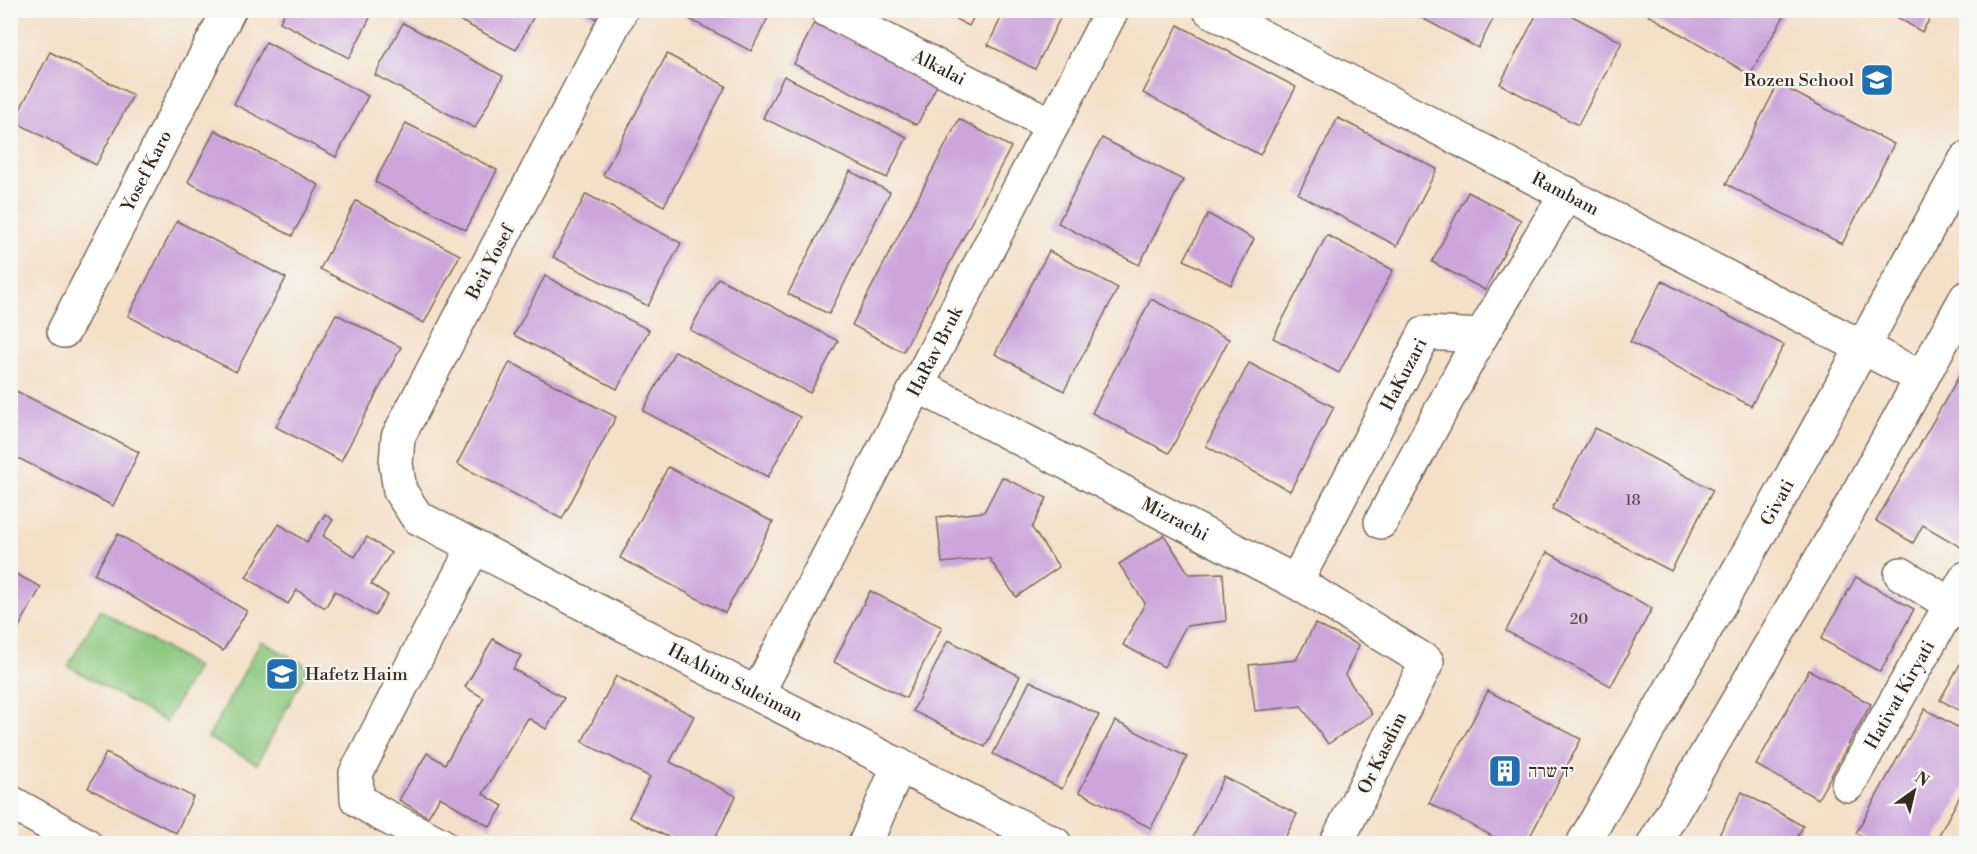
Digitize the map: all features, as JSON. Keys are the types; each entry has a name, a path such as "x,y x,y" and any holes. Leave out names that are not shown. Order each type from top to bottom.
{"street":[{"name":"Yosef Karo","path":"64,331 229,10"},
{"name":"Beit Yosef","path":"417,517 400,491 396,464 398,437 621,10"},
{"name":"Alkalai","path":"827,10 1052,125"},
{"name":"HaRav Bruk","path":"757,694 1112,10"},
{"name":"Rambam","path":"1210,10 1922,378"},
{"name":"Givati","path":"1583,843 1778,501 1966,159"},
{"path":"1381,522 1481,336 1567,194"},
{"path":"1654,843 1836,533 1966,298"},
{"name":"HaKuzari","path":"1296,582 1425,333 1481,336"},
{"name":"Mizrachi","path":"917,385 1296,582 1427,662"},
{"name":"HaAhim Suleiman","path":"417,517 757,694 1055,843"},
{"path":"440,843 379,813 357,799 356,772 474,547"},
{"name":"Hativat Kiryati","path":"1848,785 1962,599 1901,574"},
{"name":"Or Kasdim","path":"1336,843 1427,662"},
{"path":"865,843 899,765"},
{"path":"10,802 85,843"}],"green space":[{"path":"100,610 197,667 166,722 68,666"},
{"path":"261,641 309,667 257,764 208,738"}],"building":[{"path":"286,10 374,10 349,58 280,22"},
{"path":"440,10 537,10 516,50"},
{"path":"580,10 601,10 597,19"},
{"path":"691,10 772,10 751,51 687,18"},
{"path":"938,10 977,10 969,26"},
{"path":"1005,10 1064,10 1035,69 988,45"},
{"path":"1407,10 1498,10 1478,48"},
{"path":"1539,10 1561,10 1622,42 1578,125 1500,84"},
{"path":"1640,10 1775,10 1784,16 1750,75"},
{"path":"1885,10 1935,10 1922,32"},
{"path":"403,23 503,76 475,128 375,75"},
{"path":"814,23 938,83 917,125 794,64"},
{"path":"1178,25 1296,87 1260,155 1143,93"},
{"path":"266,42 368,96 336,157 234,104"},
{"path":"50,52 133,95 96,165 14,121"},
{"path":"667,54 726,86 664,206 603,175"},
{"path":"784,76 907,137 887,178 763,118"},
{"path":"1778,84 1894,144 1842,244 1726,184"},
{"path":"1338,118 1437,169 1397,246 1298,194"},
{"path":"959,119 1011,147 903,352 852,325"},
{"path":"406,123 497,170 466,230 375,182"},
{"path":"215,130 319,185 292,236 188,182"},
{"path":"1102,138 1183,180 1139,265 1058,223"},
{"path":"850,171 890,192 829,314 788,294"},
{"path":"1468,192 1521,220 1485,290 1432,262"},
{"path":"586,194 681,243 648,306 553,257"},
{"path":"356,201 460,255 424,323 320,269"},
{"path":"1208,214 1254,239 1231,285 1184,260"},
{"path":"177,221 286,278 236,372 128,316"},
{"path":"1327,235 1393,270 1339,373 1273,338"},
{"path":"1049,251 1118,288 1064,391 995,354"},
{"path":"545,276 649,330 617,389 514,335"},
{"path":"718,278 838,341 810,393 690,330"},
{"path":"1662,281 1784,345 1751,406 1630,342"},
{"path":"1151,299 1229,339 1169,453 1092,413"},
{"path":"336,314 401,347 341,461 276,427"},
{"path":"675,351 800,417 768,477 643,411"},
{"path":"510,362 616,417 562,519 457,464"},
{"path":"1249,363 1334,407 1290,491 1206,446"},
{"path":"1966,364 1966,439 1958,453 1966,458 1966,545 1964,549 1923,525 1913,543 1876,521"},
{"path":"10,388 139,452 113,506 10,454"},
{"path":"1595,428 1713,490 1671,571 1552,509"},
{"path":"668,467 773,522 725,613 620,558"},
{"path":"1002,477 1047,498 1032,528 1059,567 1016,597 989,558 942,563 937,517 984,512"},
{"path":"325,514 333,520 323,536 355,557 367,537 391,553 371,584 388,595 375,616 335,591 325,608 297,590 288,604 246,577 279,524 307,542"},
{"path":"118,534 247,611 223,651 94,574"},
{"path":"1164,535 1189,574 1223,573 1226,621 1186,626 1164,667 1123,645 1145,603 1119,564"},
{"path":"1547,552 1652,608 1611,686 1506,631"},
{"path":"10,571 41,587 15,634 10,632"},
{"path":"1856,577 1914,609 1880,672 1821,639"},
{"path":"870,591 942,627 906,698 834,662"},
{"path":"1315,624 1359,645 1345,675 1372,714 1328,744 1301,706 1255,711 1249,665 1296,660"},
{"path":"493,639 521,656 513,669 564,698 546,729 528,718 483,794 503,806 490,827 440,797 428,817 399,800 427,753 445,764 484,698 465,687"},
{"path":"948,640 1020,676 985,747 913,711"},
{"path":"1960,664 1966,668 1966,714 1940,700"},
{"path":"1809,670 1871,704 1818,799 1756,765"},
{"path":"616,676 694,716 670,762 736,796 712,844 681,844 629,817 650,777 582,742"},
{"path":"1030,681 1099,715 1062,789 993,754"},
{"name":"יד שרה","path":"1488,691 1581,739 1526,844 1507,844 1429,803"},
{"path":"1925,709 1966,732 1966,785 1934,844 1876,844 1856,833"},
{"path":"1115,721 1187,757 1151,828 1079,792"},
{"path":"106,753 193,797 176,833 88,788"},
{"path":"1224,777 1297,814 1282,844 1191,841"},
{"path":"1742,792 1803,826 1794,844 1714,844"}],"place":[{"name":"Rozen School","path":"1877,80"},
{"name":"Hafetz Haim","path":"282,674"},
{"name":"יד שרה","path":"1505,771"}]}
